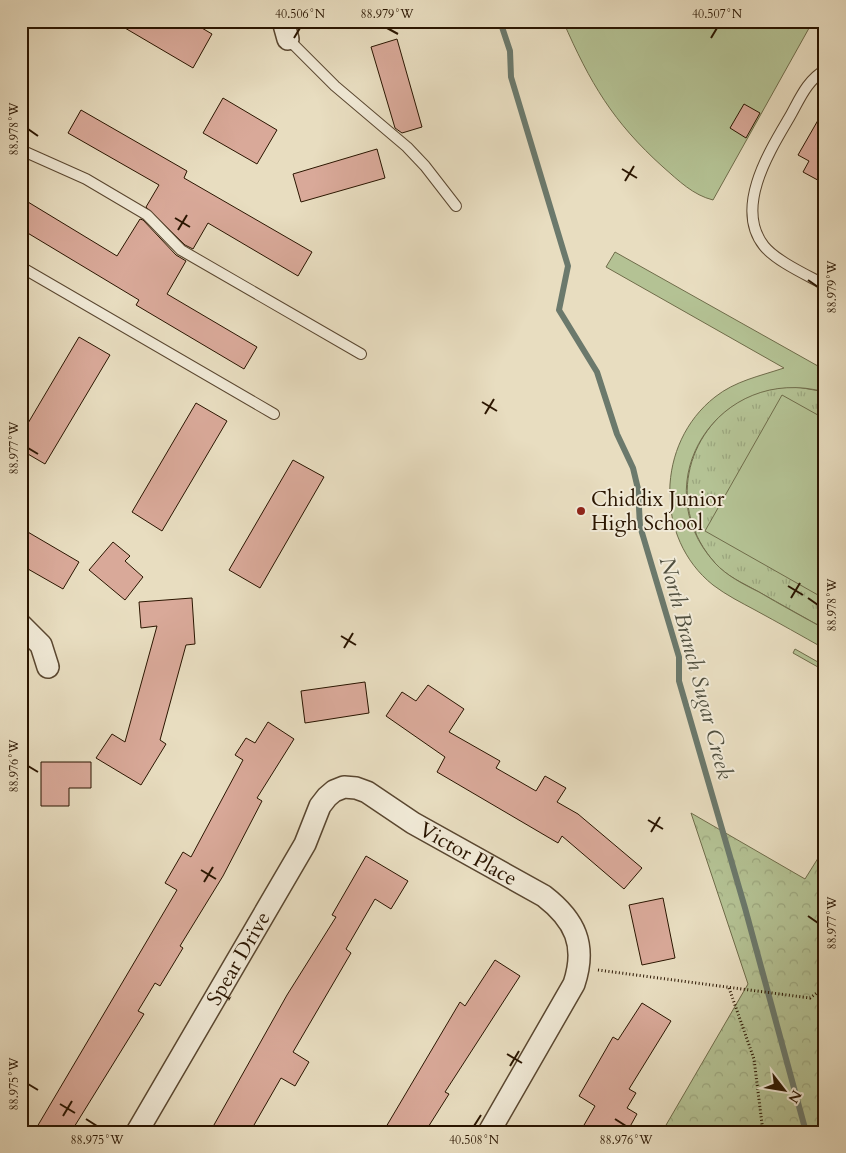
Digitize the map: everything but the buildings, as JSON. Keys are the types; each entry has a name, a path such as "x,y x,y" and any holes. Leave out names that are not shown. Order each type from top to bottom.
{"street":[{"path":"21,625 41,645 48,666"},
{"name":"Victor Place","path":"341,788 356,788 367,792 413,823 544,896 566,917 578,940 580,959 574,984 489,1132"},
{"name":"Spear Drive","path":"137,1132 300,853 312,830 320,806 334,791 341,788"}],"lane":[{"path":"286,30 335,86 407,147 425,166 456,206"},
{"path":"825,70 808,84 770,151 760,173 754,193 753,214 756,233 772,254 825,285"},
{"path":"21,150 86,179 147,215 181,250 361,354"},
{"path":"21,267 274,414"}],"path":[{"path":"598,970 810,998 825,987"},
{"path":"728,988 754,1059 763,1132"}],"green space":[{"path":"563,21 813,21 713,200 699,195 681,182 630,134 593,83"},
{"path":"615,252 825,370 825,392 787,388 753,395 724,412 703,437 690,466 686,498 694,531 715,563 736,579 825,629 825,649 734,599 713,585 694,565 680,542 672,517 670,491 673,464 682,439 696,416 723,391 784,368 606,267"},
{"path":"792,386 825,392 825,629 735,579 719,568 700,542 691,519 687,496 689,473 696,451 707,431 724,413 749,395"},
{"path":"782,395 825,419 825,599 705,531"},
{"path":"795,649 825,666 825,671 793,653"},
{"path":"691,813 805,879 825,847 825,1132 662,1132 748,984"}],"waterway":[{"name":"North Branch Sugar Creek","path":"500,21 510,51 511,77 568,266 559,310 597,372 617,434 633,468 638,489 640,526 679,657 679,681 745,908 806,1132"}],"place":[{"name":"Chiddix Junior High School","path":"581,511"}]}
